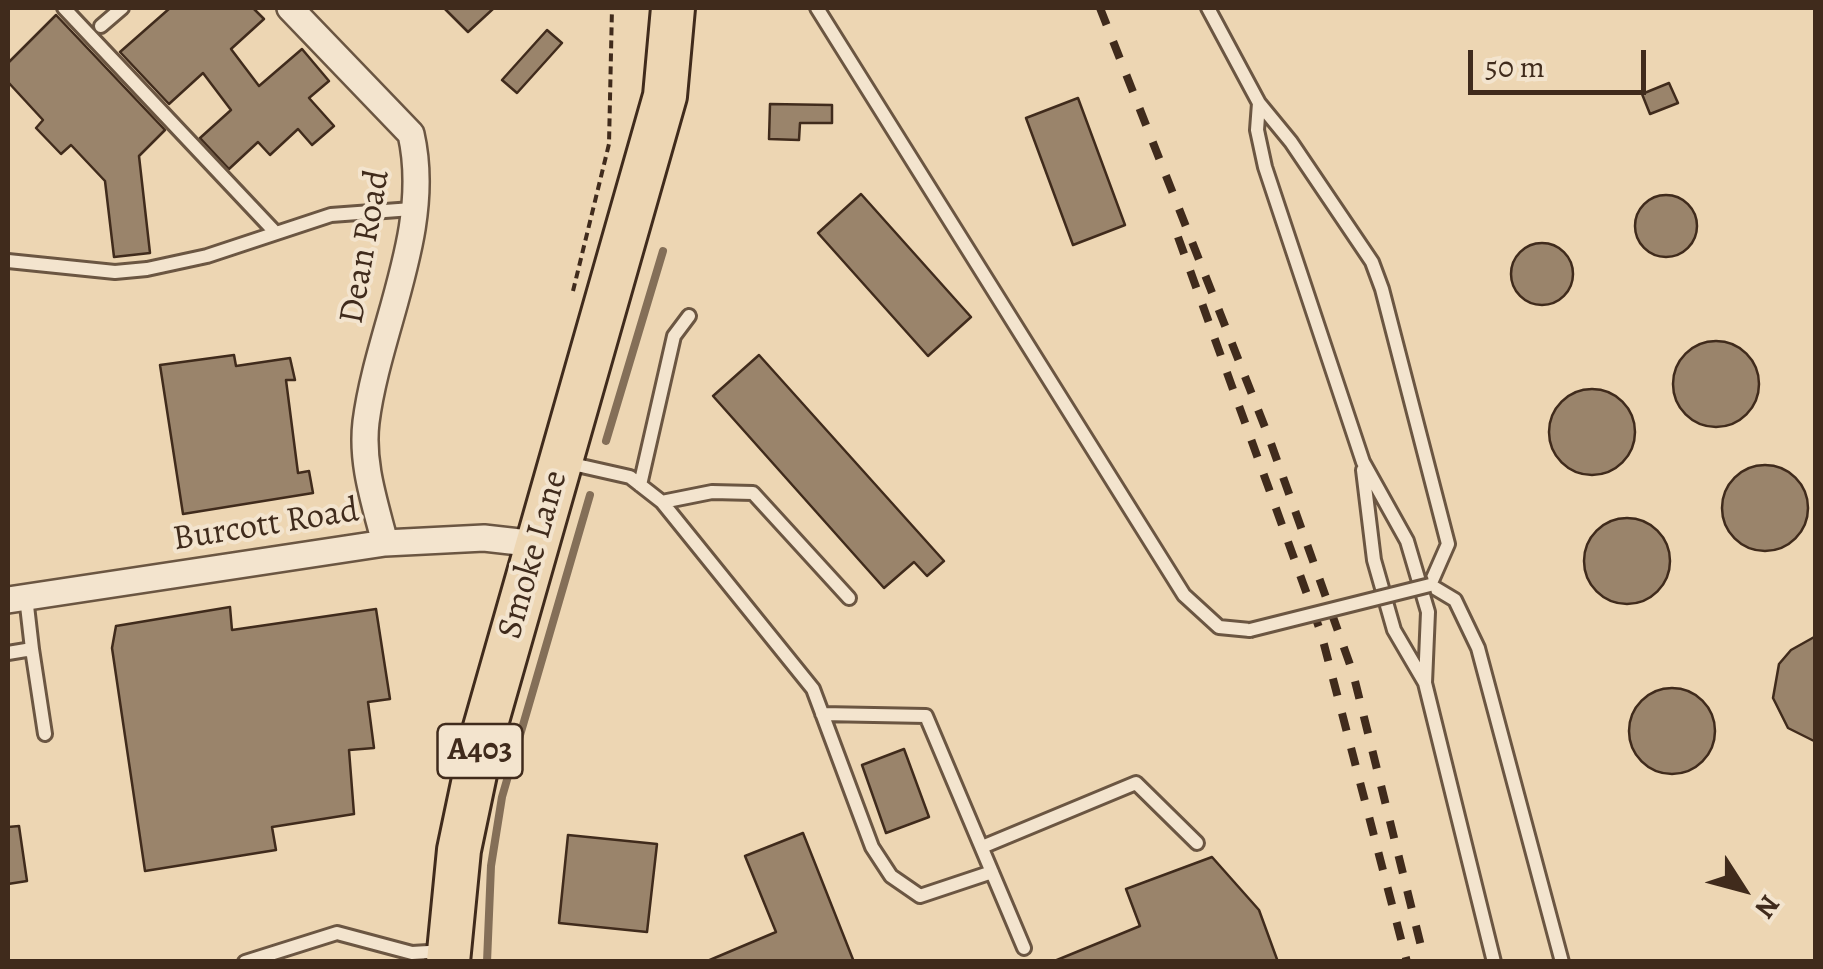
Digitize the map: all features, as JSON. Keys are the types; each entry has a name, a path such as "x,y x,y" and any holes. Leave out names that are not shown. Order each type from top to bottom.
{"highway":[{"name":"A403","path":"644,8 650,83 646,154"},
{"name":"A403","path":"646,154 665,96 673,8"},
{"name":"Smoke Lane","path":"448,956 458,850 477,765 646,154"}],"street":[{"name":"Dean Road","path":"290,8 411,134 418,163 402,275 366,421 365,462 385,544"},
{"name":"Burcott Road","path":"16,599 385,544 484,538 537,544"}],"lane":[{"path":"64,8 275,232"},
{"path":"102,26 122,8"},
{"path":"817,8 1184,595 1219,627 1250,630 1430,585 1455,600 1478,648 1562,962"},
{"path":"1208,8 1260,102 1362,247 1382,289 1448,544 1430,585"},
{"path":"1260,102 1257,130 1265,167 1362,462 1379,578 1394,630 1425,683"},
{"path":"8,261 116,272 148,269 208,256 332,215 412,209"},
{"path":"640,485 674,336 689,316"},
{"path":"561,461 630,477 662,502 813,690 872,846 890,876 920,896 992,872"},
{"path":"1362,462 1407,541 1428,612 1425,683 1494,962"},
{"path":"662,502 712,492 753,493 849,598"},
{"path":"16,599 32,649 44,734"},
{"path":"8,653 32,649"},
{"path":"822,714 926,716 1024,948"},
{"path":"982,847 1136,783 1198,842"},
{"path":"245,962 336,933 412,953 448,956"}],"building":[{"path":"170,8 253,8 264,19 231,49 259,86 302,49 329,81 309,98 334,126 312,145 298,129 270,155 258,142 229,169 200,138 231,110 203,73 169,104 120,52"},
{"path":"444,8 494,8 468,32"},
{"path":"56,15 165,130 139,156 150,253 114,257 105,181 71,145 61,154 36,128 43,120 8,82 8,63"},
{"path":"547,30 562,43 517,93 502,80"},
{"path":"1669,83 1678,103 1650,114 1642,94"},
{"path":"1078,98 1125,225 1073,245 1026,118"},
{"path":"770,104 832,105 832,123 800,123 799,140 769,139"},
{"path":"861,194 971,317 928,356 818,233"},
{"path":"1666,195 1688,204 1697,226 1688,248 1666,257 1644,248 1635,226 1644,204"},
{"path":"1542,243 1564,252 1573,274 1564,296 1542,305 1520,296 1511,274 1520,252"},
{"path":"1716,341 1740,348 1752,360 1759,384 1752,408 1740,420 1716,427 1692,420 1680,408 1673,384 1680,360 1692,348"},
{"path":"234,355 236,366 290,358 295,380 286,380 298,473 309,471 313,493 183,514 160,365"},
{"path":"759,355 944,561 927,576 914,562 884,588 713,396"},
{"path":"1592,389 1616,396 1628,408 1635,432 1628,456 1616,468 1592,475 1568,468 1556,456 1549,432 1556,408 1568,396"},
{"path":"1765,465 1789,472 1801,484 1808,508 1801,532 1789,544 1765,551 1741,544 1729,532 1722,508 1729,484 1741,472"},
{"path":"1627,518 1651,525 1663,537 1670,561 1663,585 1651,597 1627,604 1603,597 1591,585 1584,561 1591,537 1603,525"},
{"path":"230,607 232,630 376,609 390,699 368,702 374,748 349,750 354,814 272,827 276,850 145,871 112,648 116,626"},
{"path":"1816,636 1816,742 1788,728 1773,698 1779,664 1791,650"},
{"path":"1672,688 1696,695 1708,707 1715,731 1708,755 1696,767 1672,774 1648,767 1636,755 1629,731 1636,707 1648,695"},
{"path":"904,749 929,817 886,833 862,765"},
{"path":"19,826 27,881 8,884 8,827"},
{"path":"803,833 854,962 705,962 776,932 745,856"},
{"path":"568,835 657,844 647,932 559,923"},
{"path":"1212,857 1259,910 1278,962 1052,962 1140,926 1126,889"}],"waterway":[{"path":"606,441 663,251"},
{"path":"487,962 491,866 502,797 590,495"}],"railway":[{"path":"1100,8 1268,435 1353,673 1425,962"},
{"path":"1178,237 1321,633 1407,962"}]}
